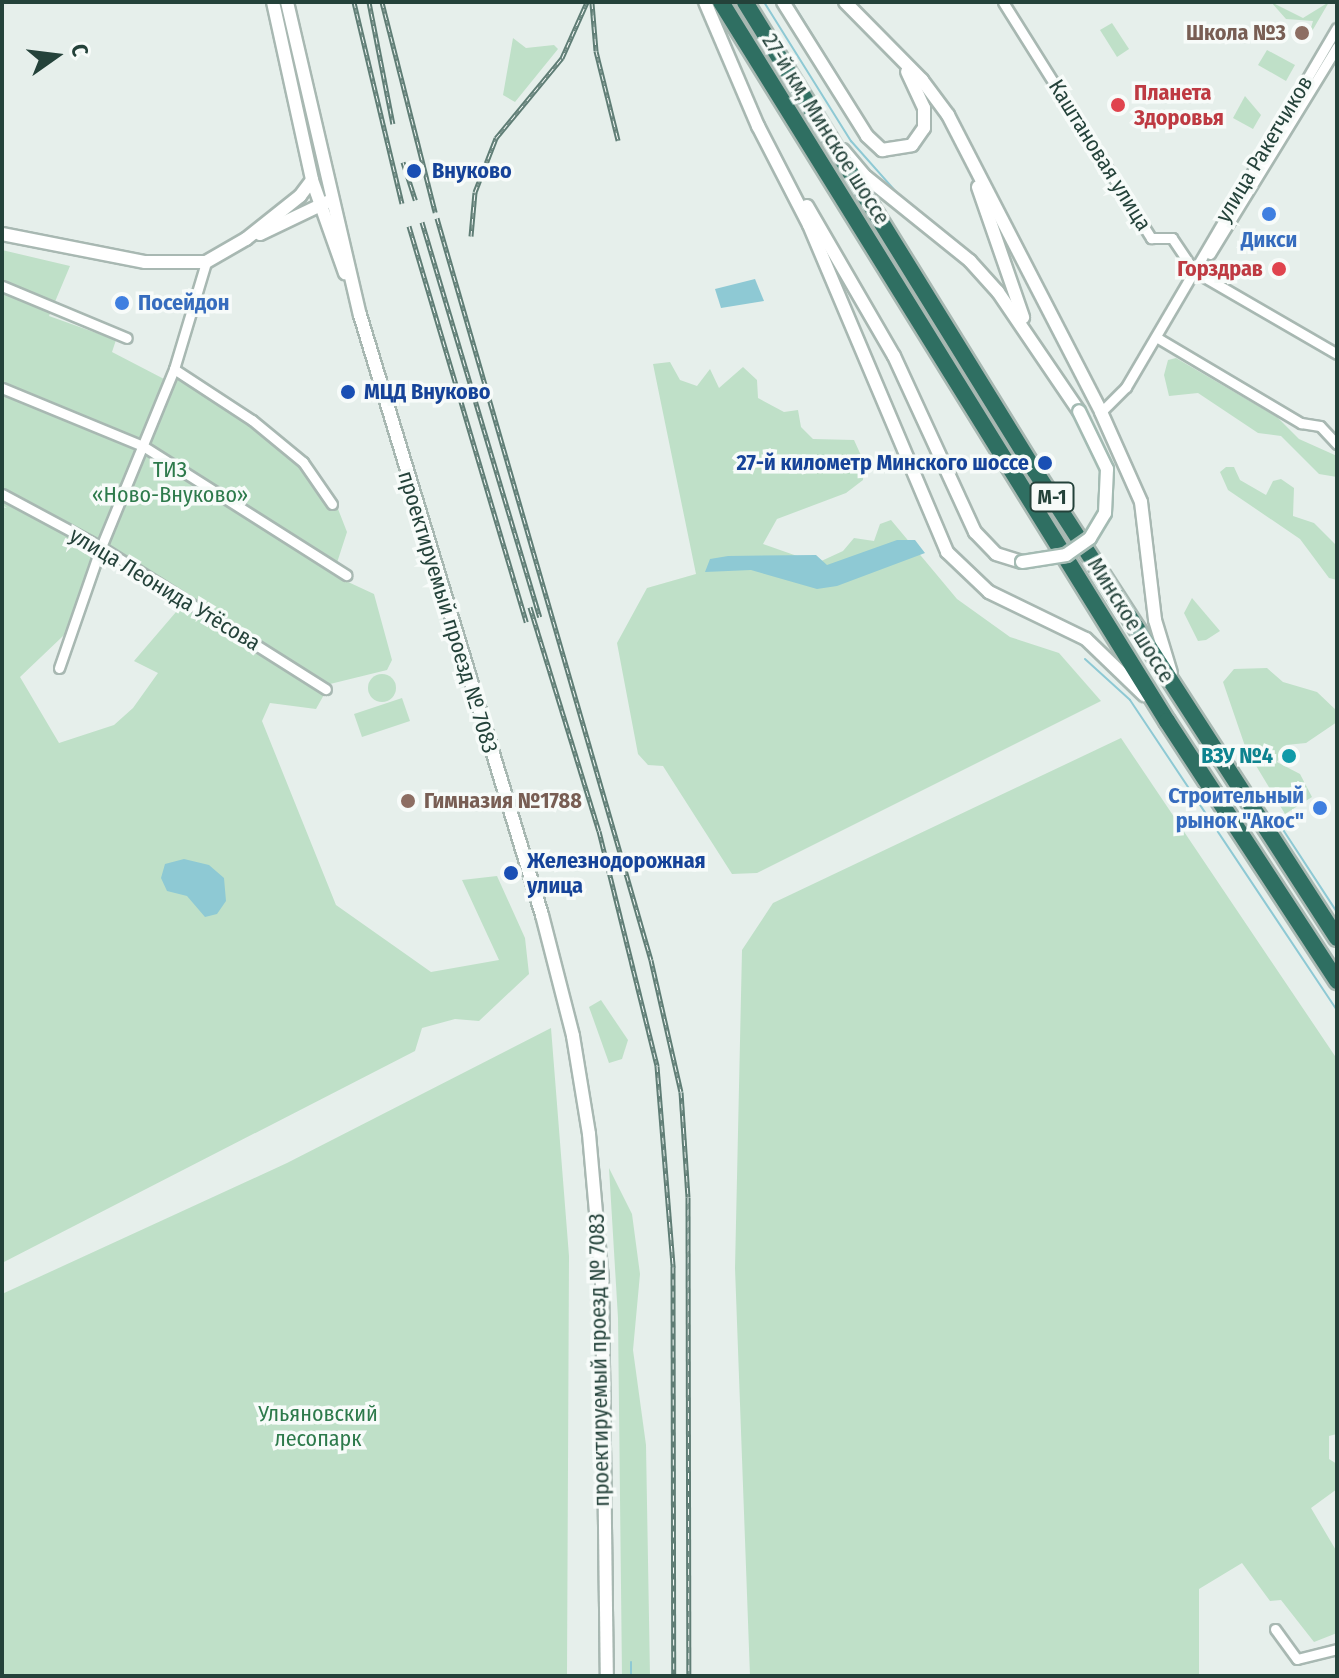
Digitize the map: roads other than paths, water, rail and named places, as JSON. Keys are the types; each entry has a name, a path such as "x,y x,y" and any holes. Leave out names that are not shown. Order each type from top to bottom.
{"highway":[{"name":"27-й км, Минское шоссе","path":"721,2 894,279"},
{"name":"27-й км, Минское шоссе","path":"745,2 909,268"},
{"name":"Минское шоссе","path":"909,268 1196,726 1337,938"},
{"name":"Минское шоссе","path":"894,279 1167,721 1337,981"}],"main road":[{"name":"проектируемый проезд № 7083","path":"273,2 312,180 358,309 542,915 573,1036 589,1134 602,1281 607,1676"},
{"name":"проектируемый проезд № 7083","path":"287,2 358,309"},
{"path":"705,2 751,111 784,173 894,356 975,532 996,554 1022,562 1066,555 1090,538 1105,513 1107,469 1079,411 1032,338 970,261 866,177 812,110"},
{"path":"713,2 751,111"},
{"path":"783,2 867,136 882,150 892,151 912,145 926,119 918,89 893,49"},
{"path":"845,2 922,80 962,140 1101,412 1141,502 1155,620 1170,670 1196,726"},
{"path":"962,140 1032,338"},
{"path":"784,173 947,552 989,592 1099,648 1167,721"},
{"path":"246,239 300,196 312,180"},
{"path":"300,196 319,200"},
{"path":"2,234 145,262 206,262 319,200 333,197"}],"street":[{"name":"Каштановая улица","path":"1003,2 1151,238 1172,238 1194,271 1337,354"},
{"name":"улица Ракетчиков","path":"1101,412 1126,387 1337,28"},
{"name":"улица Ракетчиков","path":"1194,271 1337,47"},
{"path":"59,668 101,547 174,369 206,262"},
{"path":"2,286 127,338"},
{"path":"1156,337 1301,423 1320,426 1337,444"},
{"path":"174,369 252,420 303,462 332,504"},
{"path":"2,388 143,446 346,575"},
{"name":"улица Леонида Утёсова","path":"2,494 101,547 326,689"},
{"path":"1275,1629 1297,1659 1337,1649"}],"water":[{"path":"755,279 764,301 721,308 715,289"},
{"path":"897,540 915,540 925,553 837,586 817,589 751,570 705,572 710,559 728,556 816,555 827,565"},
{"path":"184,859 209,865 224,878 226,901 217,914 205,917 187,896 167,891 161,878 165,864"}],"waterway":[{"path":"764,2 851,141 899,195"},
{"path":"792,2 862,115"},
{"path":"1085,659 1130,700 1337,1010"},
{"path":"1278,822 1337,912"},
{"path":"631,1662 631,1676"}],"railway":[{"path":"354,2 402,203"},
{"path":"369,2 393,124"},
{"path":"382,2 435,212"},
{"path":"471,236 475,192 496,138 562,58 587,2"},
{"path":"592,3 596,51 618,140"},
{"path":"403,162 415,200"},
{"path":"437,218 651,960 681,1092 688,1197 689,1676"},
{"path":"422,222 540,617"},
{"path":"409,226 526,622"},
{"path":"530,607 599,831 657,1066 673,1267 674,1676"}],"place":[{"name":"Школа №3","path":"1302,33"},
{"name":"Планета Здоровья","path":"1118,105"},
{"name":"Внуково","path":"414,171"},
{"name":"Дикси","path":"1269,214"},
{"name":"Горздрав","path":"1279,269"},
{"name":"Посейдон","path":"122,303"},
{"name":"МЦД Внуково","path":"348,392"},
{"name":"27-й километр Минского шоссе","path":"1045,463"},
{"name":"ВЗУ №4","path":"1289,756"},
{"name":"Гимназия №1788","path":"408,801"},
{"name":"Строительный рынок \"Акос\"","path":"1320,808"},
{"name":"Железнодорожная улица","path":"511,873"}],"park label":[{"name":"ТИЗ «Ново-Внуково»","path":"170,482"},
{"name":"Ульяновский лесопарк","path":"318,1426"}]}
